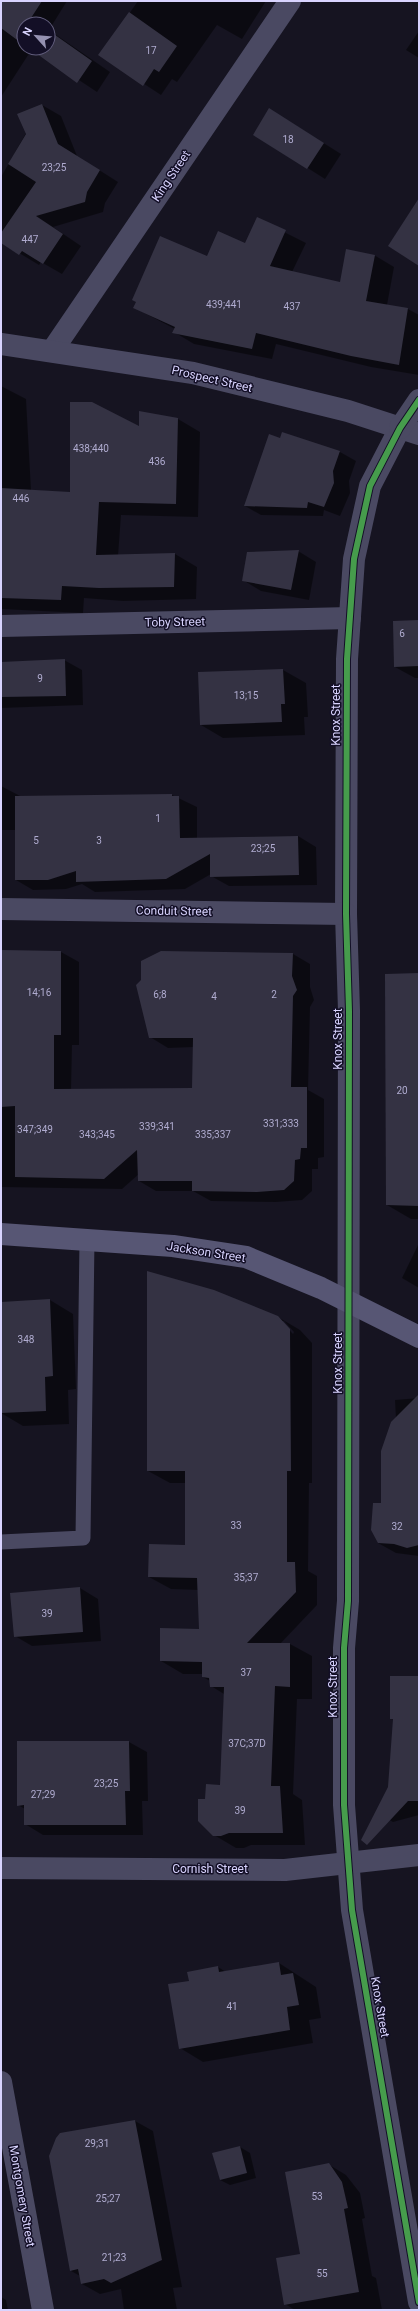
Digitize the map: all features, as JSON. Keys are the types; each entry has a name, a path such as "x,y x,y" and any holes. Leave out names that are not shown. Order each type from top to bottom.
{"main road":[{"name":"Jackson Street","path":"1,1234 173,1246 246,1258 321,1288 419,1337"}],"street":[{"name":"King Street","path":"52,351 290,1"},
{"name":"Prospect Street","path":"1,344 193,373 348,411 410,431"},
{"name":"Knox Street","path":"419,400 410,431 370,486 354,559 347,659 346,914 349,1011 349,1302 348,1601 344,1648 344,1805 352,1910 419,2302"},
{"name":"Toby Street","path":"1,626 350,618"},
{"name":"Conduit Street","path":"1,909 346,914"},
{"name":"Cornish Street","path":"1,1868 286,1870 419,1855"},
{"name":"Montgomery Street","path":"1,2082 43,2310"}],"lane":[{"path":"1,1542 83,1538 87,1240"}],"building":[{"path":"1,1 42,1 32,16 16,16 16,39 1,28"},
{"path":"129,12 177,46 159,72 154,69 143,86 98,55"},
{"path":"56,36 92,61 77,83 40,56 56,56"},
{"path":"42,104 58,144 100,170 87,192 85,202 36,216 63,234 43,264 22,251 19,255 1,243 1,233 36,182 8,164 26,134 17,114"},
{"path":"269,108 324,143 307,169 253,135"},
{"path":"419,198 419,266 388,246"},
{"path":"257,217 286,230 270,266 340,282 346,249 375,255 366,301 408,308 399,365 351,356 256,333 252,349 172,333 175,327 133,308 136,302 132,300 160,236 207,256 218,231 245,243"},
{"path":"70,402 92,402 139,426 139,411 178,418 176,504 99,502 96,555 175,553 174,587 99,588 62,586 61,600 1,598 1,488 70,492"},
{"path":"282,432 340,451 333,471 334,483 324,507 308,502 307,508 244,506 269,434 280,438"},
{"path":"299,550 291,590 242,581 247,552"},
{"path":"419,620 419,666 394,667 393,621"},
{"path":"65,659 66,696 1,697 1,662"},
{"path":"283,669 285,704 281,704 282,722 200,725 198,672"},
{"path":"172,794 172,796 179,796 180,838 298,836 299,875 210,877 210,854 166,879 76,882 76,871 48,880 15,880 15,796"},
{"path":"1,950 61,951 61,1035 54,1035 54,1089 192,1088 193,1038 149,1038 136,985 141,980 141,961 161,951 293,953 292,976 297,990 293,996 291,1087 307,1087 307,1148 301,1148 300,1159 295,1160 294,1181 284,1190 257,1192 192,1191 192,1181 138,1181 137,1150 104,1179 15,1177 15,1106 1,1107"},
{"path":"419,973 419,1206 386,1205 385,974"},
{"path":"147,1271 214,1290 278,1316 290,1329 291,1471 287,1471 287,1562 295,1562 296,1592 247,1643 290,1643 290,1687 275,1686 271,1786 280,1786 283,1833 229,1833 221,1836 213,1836 198,1821 198,1799 205,1799 206,1784 220,1785 224,1687 210,1687 209,1678 202,1677 202,1662 160,1661 160,1628 199,1629 197,1578 148,1577 149,1544 185,1545 185,1471 147,1471"},
{"path":"50,1299 53,1376 45,1377 46,1411 1,1413 1,1302"},
{"path":"419,1394 419,1545 407,1548 394,1544 378,1543 371,1530 373,1503 381,1503 381,1451 391,1422"},
{"path":"80,1587 83,1632 14,1637 10,1593"},
{"path":"390,1676 419,1676 419,1801 408,1801 367,1845 361,1840 388,1787 393,1719 390,1719"},
{"path":"17,1741 129,1741 130,1791 125,1791 126,1825 24,1825 24,1805 17,1806"},
{"path":"279,1962 281,1975 293,1973 299,2005 287,2007 290,2030 179,2049 168,1984 189,1981 187,1972 218,1966 219,1972"},
{"path":"135,2120 162,2260 111,2283 104,2279 81,2284 78,2269 70,2271 49,2156 56,2138 60,2133"},
{"path":"240,2146 247,2173 220,2180 212,2153"},
{"path":"329,2163 342,2182 348,2208 344,2209 359,2292 284,2305 276,2258 300,2254 285,2172"}],"cycle path":[{"path":"419,400 400,428 370,486 354,559 347,659 346,914 349,1011 348,1601 344,1648 344,1805 352,1910 419,2302"}]}
